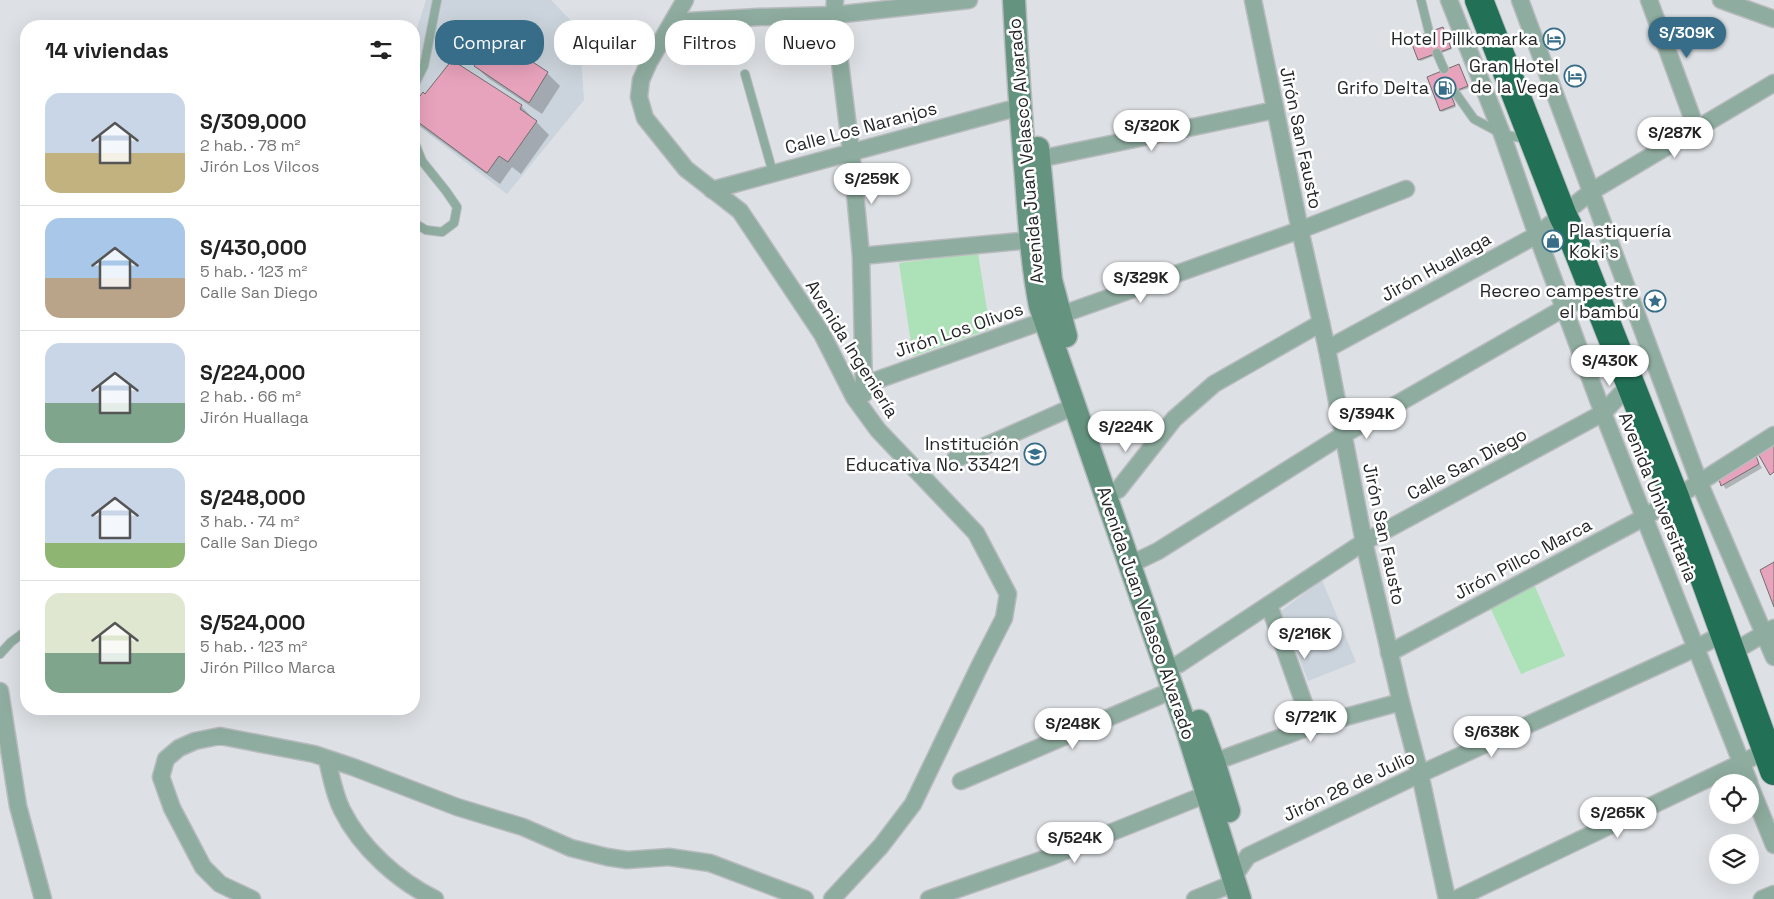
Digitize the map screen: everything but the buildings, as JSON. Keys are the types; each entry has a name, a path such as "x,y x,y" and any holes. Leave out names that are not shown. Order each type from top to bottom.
{"highway":[{"path":"1479,0 1675,497 1770,761"}],"street":[{"name":"Avenida Ingeniería","path":"674,20 685,0"},
{"path":"707,20 758,17 834,8 969,0"},
{"name":"Avenida Juan Velasco Alvarado","path":"1014,0 1020,109 1032,161 1051,280 1052,318 1075,406 1136,562 1172,666 1214,762 1239,870 1240,899"},
{"name":"Avenida Juan Velasco Alvarado","path":"1028,0 1034,108 1031,240 1036,287 1052,318 1118,490 1136,562"},
{"name":"Jirón San Fausto","path":"1253,0 1300,230 1327,349 1364,542 1400,702 1420,774 1447,899"},
{"name":"Avenida Universitaria","path":"1449,0 1502,134 1603,413 1746,774"},
{"path":"1520,0 1699,482 1770,631 1774,657"},
{"path":"1649,0 1696,128"},
{"path":"1721,0 1774,18"},
{"path":"834,8 861,256 864,411"},
{"name":"Avenida Ingeniería","path":"665,35 641,80 639,97 645,118 686,169 740,211 822,334 854,396 864,411 878,430 976,533 1008,594 1004,618 980,663 913,804 881,846 832,899"},
{"name":"Jirón Huallaga","path":"1327,349 1537,235 1592,191 1774,83"},
{"name":"Calle Los Naranjos","path":"712,190 851,151 1008,110 1020,109"},
{"path":"1032,161 1275,110"},
{"name":"Jirón Los Olivos","path":"864,385 1300,230 1406,189"},
{"path":"861,256 1031,240"},
{"path":"1136,562 1158,551 1343,435 1594,291"},
{"path":"1118,490 1174,419 1214,384 1321,323"},
{"name":"Calle San Diego","path":"1172,666 1364,542 1603,413 1630,384"},
{"path":"954,460 1075,406"},
{"name":"Jirón Pillco Marca","path":"1389,653 1645,517 1774,435"},
{"path":"1269,605 1312,726"},
{"name":"Jirón 28 de Julio","path":"1195,899 1227,886 1248,856 1420,774 1696,648 1727,643 1770,631"},
{"name":"Avenida Juan Velasco Alvarado","path":"1172,666 1173,690 1207,794 1253,899"},
{"path":"961,781 1173,690"},
{"path":"0,691 18,806 43,899"},
{"path":"1214,762 1312,726 1400,702"},
{"path":"252,899 220,884 203,867 172,808 161,777 166,759 178,748 195,741 220,736 314,754 458,807 523,827 571,848 627,860 669,857 710,863 804,899"},
{"path":"327,759 335,792 343,810 361,840 418,891 435,899"},
{"path":"1456,899 1741,763 1770,761"},
{"path":"929,899 1050,857 1207,794"},
{"path":"1759,808 1774,845"},
{"path":"1762,899 1774,894"}],"lane":[{"path":"420,74 424,66 437,0"},
{"path":"1421,0 1429,32"},
{"path":"1437,53 1444,69"},
{"path":"745,74 773,173"},
{"path":"1454,91 1474,119 1502,134 1535,141"},
{"path":"420,156 457,207 454,223 442,232 426,230 420,227"},
{"path":"0,654 20,635"}],"shaded area":[{"path":"426,0 551,0 570,20 554,20 554,65 582,65 584,100 507,194 420,128 420,20"},
{"path":"1322,580 1356,662 1308,681 1281,611"}],"green space":[{"path":"978,253 990,329 913,356 899,263"},
{"path":"1533,582 1565,656 1521,674 1489,605"}],"place":[{"name":"Hotel Pillkomarka","path":"1554,39"},
{"name":"Gran Hotel de la Vega","path":"1575,76"},
{"name":"Grifo Delta","path":"1445,88"},
{"name":"Plastiquería Koki's","path":"1553,241"},
{"name":"Recreo campestre el bambú","path":"1655,301"},
{"name":"Institución Educativa No. 33421","path":"1035,454"}]}
